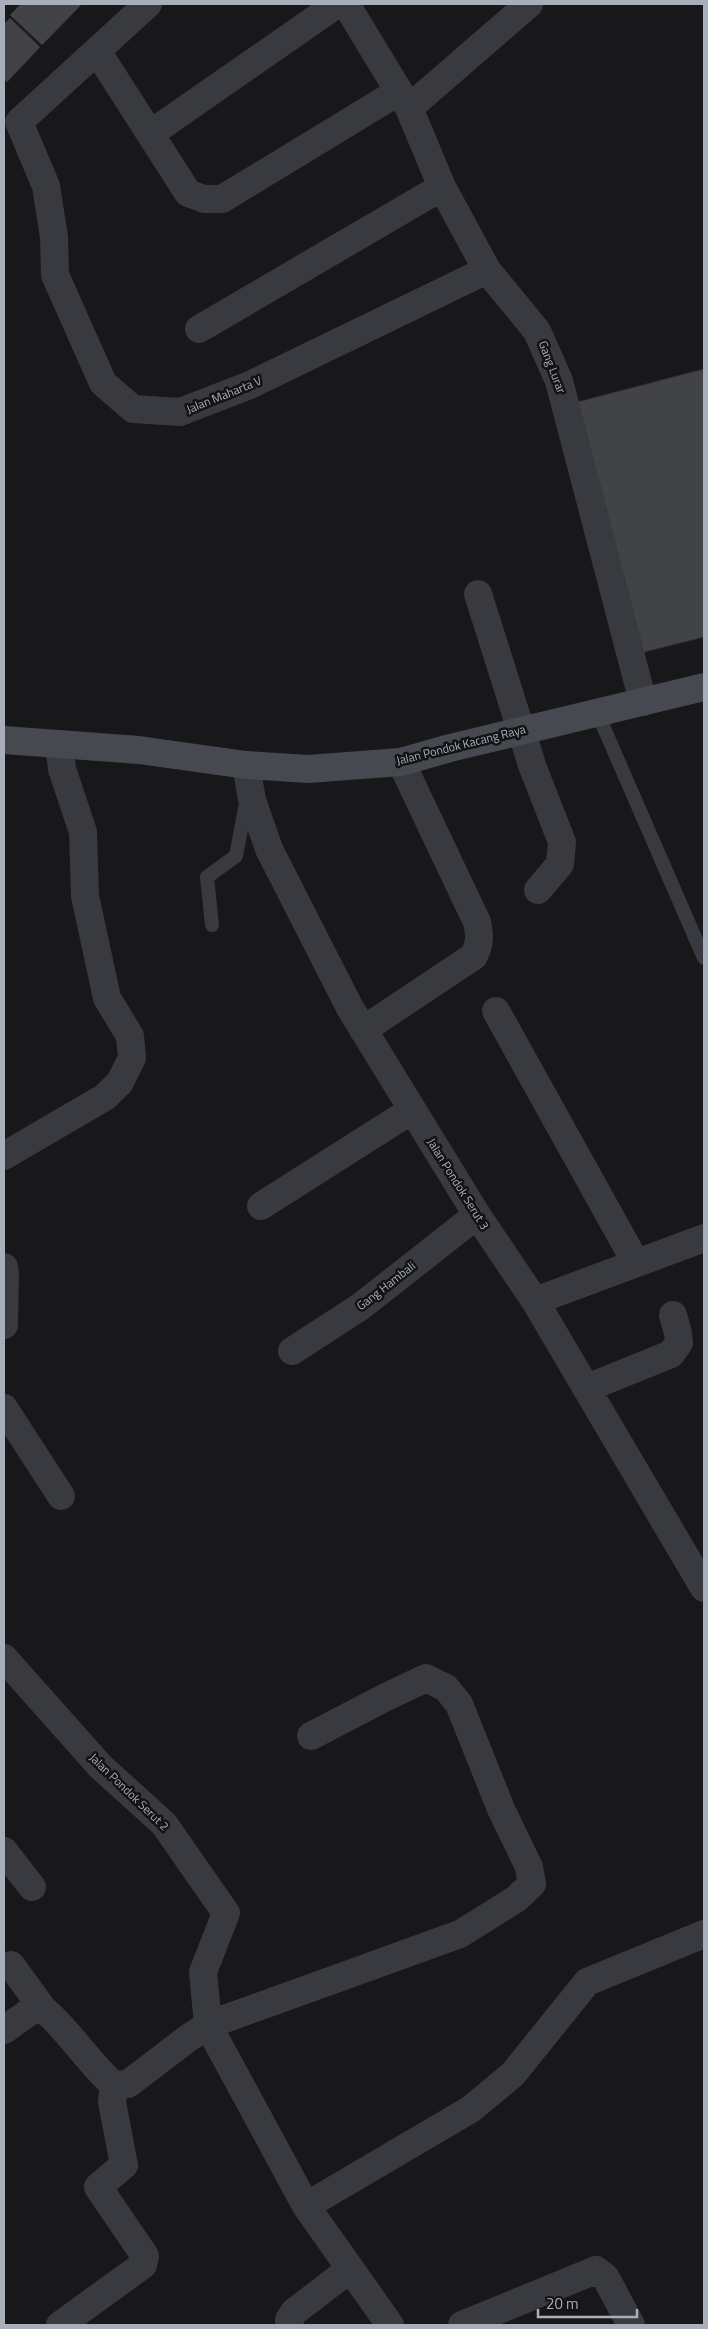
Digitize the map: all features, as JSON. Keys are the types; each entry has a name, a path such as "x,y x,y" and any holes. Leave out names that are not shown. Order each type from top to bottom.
{"main road":[{"name":"Jalan Pondok Kacang Raya","path":"4,740 139,750 246,765 308,769 401,762 704,687"}],"street":[{"path":"148,4 97,51 188,193 204,199 222,199 404,100 529,4"},
{"path":"150,134 337,4"},
{"name":"Gang Lurar","path":"346,4 404,100 442,187 487,270 537,331 559,381 643,702"},
{"name":"Jalan Maharta V","path":"97,51 19,122 46,186 54,237 55,275 103,383 133,409 180,412 250,386 487,270"},
{"path":"199,329 442,187"},
{"path":"478,594 521,731 562,842 560,864 538,890"},
{"path":"4,1156 105,1097 120,1082 132,1058 130,1036 107,998 85,896 83,832 62,769 59,744"},
{"path":"364,1030 474,956 479,945 480,935 477,922 401,762"},
{"name":"Jalan Pondok Serut 3","path":"246,765 252,800 269,849 350,1008 477,1215 534,1301 704,1588"},
{"path":"496,1011 636,1263"},
{"path":"261,1206 412,1110"},
{"name":"Gang Hambali","path":"292,1351 360,1307 477,1215"},
{"path":"534,1301 704,1238"},
{"path":"4,1267 6,1274 4,1325"},
{"path":"586,1388 672,1354 679,1344 673,1315"},
{"path":"4,1408 60,1496"},
{"name":"Jalan Pondok Serut 2","path":"4,1658 100,1766 164,1824 226,1913 203,1972 208,2025"},
{"path":"11,1965 43,2009 55,2019 102,2075 114,2085 128,2084 187,2038 208,2025 460,1934 516,1898 532,1884 529,1866 501,1809 459,1704 446,1688 426,1678 312,1736"},
{"path":"4,1851 32,1887"},
{"path":"306,2206 470,2109 513,2074 587,1982 704,1934"},
{"path":"4,2030 32,2010 43,2009"},
{"path":"208,2025 306,2206 390,2325"},
{"path":"60,2325 143,2265 145,2261 145,2256 98,2187 124,2165 112,2102 114,2085"},
{"path":"289,2325 288,2320 294,2312 350,2269"},
{"path":"462,2325 596,2270 606,2278 631,2325"}],"lane":[{"path":"597,712 704,958"},
{"path":"212,924 207,877 236,856 245,808 252,800"}],"building":[{"path":"21,4 82,4 42,45 10,15"},
{"path":"10,18 40,47 7,82 4,79 4,24"},
{"path":"704,369 704,637 636,654 570,404"}]}
